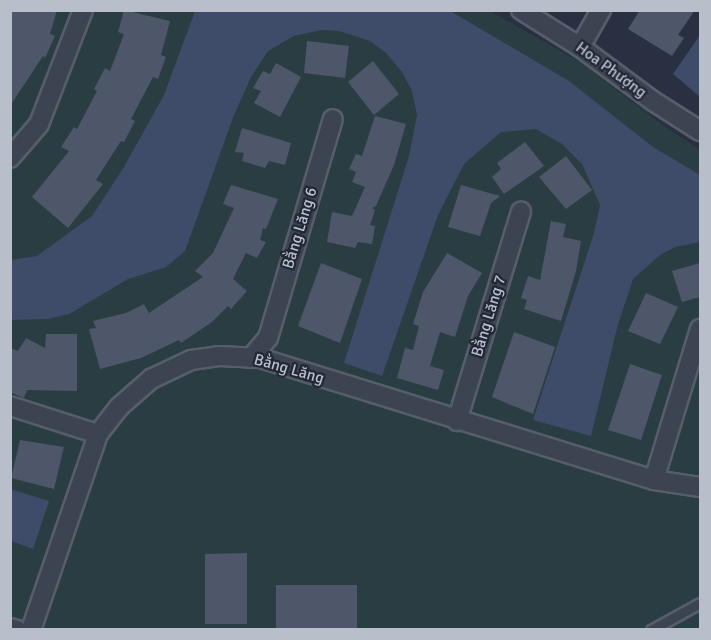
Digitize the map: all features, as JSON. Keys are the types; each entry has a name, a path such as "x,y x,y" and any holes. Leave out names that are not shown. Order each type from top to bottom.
{"street":[{"path":"10,158 39,124 83,10"},
{"path":"580,47 601,10"},
{"name":"Hoa Phượng","path":"526,12 700,131"},
{"name":"Bằng Lăng 6","path":"268,338 333,118"},
{"name":"Bằng Lăng 7","path":"457,421 521,212"},
{"path":"654,480 700,329"},
{"path":"251,358 268,338"},
{"path":"268,338 275,363"},
{"name":"Bằng Lăng","path":"32,630 98,434 119,406 161,375 190,360 219,356 251,358 275,363 654,480 700,487"},
{"path":"10,406 98,434"},
{"path":"10,627 16,630"}],"lane":[{"path":"651,630 700,603"}],"green space":[{"path":"10,11 490,11 580,62 664,126 700,150 700,629 11,629"}],"water":[{"path":"195,11 450,11 569,81 653,147 700,175 700,242 675,247 660,255 633,279 618,324 591,436 533,420 594,233 600,205 582,164 562,144 536,129 501,132 464,164 438,215 382,376 344,363 409,156 417,115 412,91 402,72 386,53 370,41 339,31 321,30 294,36 268,51 251,77 234,115 185,251 166,267 128,279 69,314 47,319 11,320 11,260 37,256 92,216 124,167 164,95"},
{"path":"700,35 700,97 673,74"},
{"path":"10,489 49,501 33,549 11,541"}],"building":[{"path":"10,10 57,10 50,34 55,36 45,58 43,56 10,106"},
{"path":"124,10 170,21 161,55 166,57 158,79 153,77 131,119 135,121 124,142 121,141 96,180 103,184 68,228 32,197 69,151 61,147 74,127 77,129 97,91 94,89 105,68 110,71 124,34 118,32"},
{"path":"640,10 695,10 678,35 684,38 672,56 628,29"},
{"path":"307,41 349,46 345,78 304,73"},
{"path":"373,61 399,94 374,115 348,82"},
{"path":"276,63 301,77 280,117 254,103 261,91 253,88 263,71 270,74"},
{"path":"375,116 406,124 394,165 376,206 372,208 375,210 370,225 375,226 372,244 358,242 355,248 327,242 332,212 352,216 365,187 352,182 356,172 349,169 356,154 362,156"},
{"path":"242,128 291,143 285,165 269,161 265,168 242,161 244,153 235,152"},
{"path":"525,142 544,166 504,194 492,177 501,169 497,163"},
{"path":"566,156 592,190 566,209 539,177"},
{"path":"231,185 278,199 266,229 263,228 260,240 266,242 257,258 246,253 233,279 247,291 231,309 228,306 212,322 181,343 179,340 141,358 100,369 89,329 96,328 93,321 126,313 144,304 149,313 203,277 195,271 213,253 234,208 223,204"},
{"path":"461,185 500,196 491,203 480,236 448,227"},
{"path":"551,221 566,224 563,237 581,241 576,271 561,321 524,309 527,300 521,298 528,276 540,280"},
{"path":"447,253 482,273 468,296 455,337 440,332 430,366 444,370 438,390 397,378 405,348 413,350 419,326 413,324 423,292"},
{"path":"321,263 362,279 340,343 298,326"},
{"path":"700,263 700,297 682,302 672,271"},
{"path":"646,293 678,307 660,344 628,331"},
{"path":"514,332 555,347 533,414 492,397"},
{"path":"46,334 77,334 77,391 27,390 24,398 10,392 10,348 18,351 26,338 45,348"},
{"path":"630,364 662,375 641,440 608,430"},
{"path":"20,440 64,447 54,489 11,478"},
{"path":"247,553 247,624 205,624 205,554"},
{"path":"276,585 357,585 357,630 276,630"}]}
